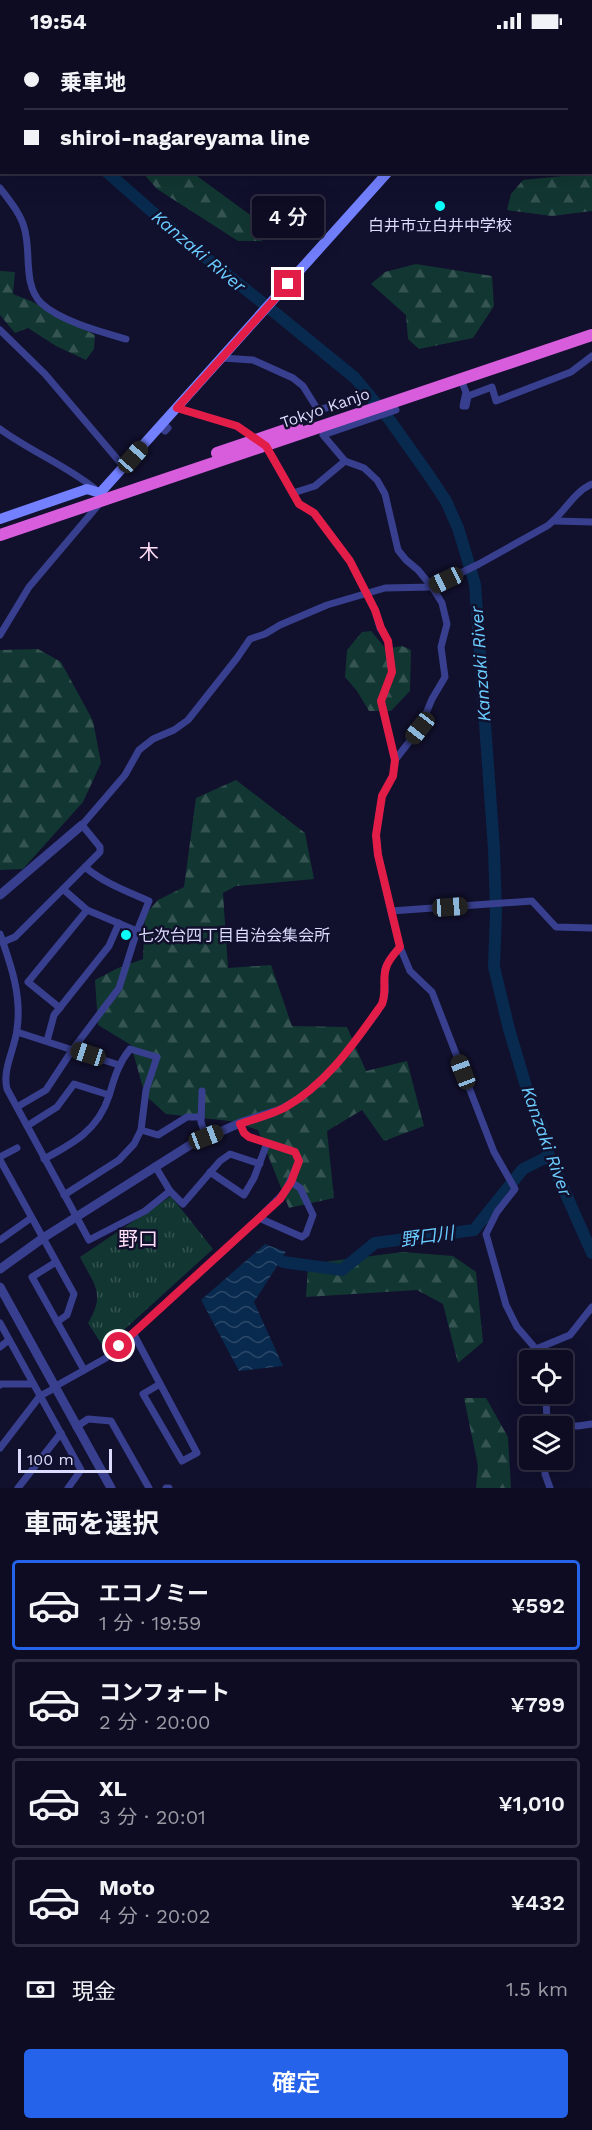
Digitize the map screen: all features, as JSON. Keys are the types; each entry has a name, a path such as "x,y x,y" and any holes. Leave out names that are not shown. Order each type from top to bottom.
{"highway":[{"name":"Tokyo Kanjo","path":"391,404 592,327"},
{"name":"Tokyo Kanjo","path":"0,535 101,497 261,443 391,404 592,335"},
{"name":"Tokyo Kanjo","path":"0,527 101,497"}],"main road":[{"path":"0,519 87,489 101,497 161,425 386,174"}],"street":[{"path":"0,188 11,202 24,226 28,240 28,270 41,303 54,312 77,322 126,339"},
{"path":"0,330 45,374 124,467"},
{"path":"461,380 466,392 463,406 466,406 468,396 492,387 496,401 571,372 592,356"},
{"path":"222,358 253,360 293,378 303,386 318,410 337,405"},
{"path":"177,408 237,426 261,443 299,504 314,513 350,561 375,610 388,641 392,672 381,701 395,760 393,776 382,796 376,835 378,855 400,947 410,972 432,992 494,1152 515,1189 496,1212 486,1234 511,1316 517,1327 536,1349 570,1335 592,1309"},
{"path":"370,410 323,435 345,461 364,468 377,480 385,494 398,550 432,587 442,603 447,624 441,647 445,677 432,699 420,728 395,760"},
{"path":"0,429 45,458 79,476 101,497 29,587 0,635"},
{"path":"293,493 315,486 345,461"},
{"path":"0,895 82,825 125,775 140,750 153,739 174,730 188,720 250,639 266,634 280,625 327,604 385,588 432,587 479,564 555,521 581,489 592,484"},
{"path":"555,521 592,522"},
{"path":"0,615 8,621"},
{"path":"3,942 15,937 100,852 100,847 82,825"},
{"path":"17,1107 46,1090 73,1049 119,988 149,901 118,888 85,867"},
{"path":"64,890 87,910 137,931"},
{"path":"391,911 532,901 556,927 592,928"},
{"path":"60,1008 28,982 87,910"},
{"path":"47,1041 54,1015 109,946 119,923"},
{"path":"0,934 18,995 17,1032 5,1081 7,1089 89,1240 145,1211 170,1191"},
{"path":"0,1269 43,1238 155,1166 206,1137 283,1108 313,1087 339,1062 382,1004 386,994 385,970 400,947"},
{"path":"17,1032 119,1065"},
{"path":"44,1159 86,1134 99,1118 119,1065 130,1049 156,1057 146,1090 141,1130 134,1144 119,1161 64,1195"},
{"path":"27,1126 57,1107 74,1084 109,1095"},
{"path":"202,1091 201,1117 206,1137"},
{"path":"141,1130 158,1135 187,1117 201,1117"},
{"path":"0,1448 40,1396 106,1358 280,1199 291,1182 299,1161 295,1152 249,1137 244,1133 240,1124"},
{"path":"210,1172 244,1196 260,1164 267,1143"},
{"path":"17,1148 0,1159 74,1294 68,1315 57,1322"},
{"path":"155,1166 170,1191 183,1204 219,1161 231,1154 260,1164"},
{"path":"259,1218 302,1237 306,1234 313,1215 300,1188 291,1182"},
{"path":"0,1240 31,1218"},
{"path":"56,1262 32,1277 84,1370"},
{"path":"0,1287 111,1488"},
{"path":"0,1323 81,1470 68,1488"},
{"path":"133,1333 160,1384 196,1453 182,1461 143,1394 160,1384"},
{"path":"0,1347 9,1340"},
{"path":"0,1385 33,1384"},
{"path":"76,1426 88,1419 111,1421 149,1488"},
{"path":"573,1426 592,1424"},
{"path":"18,1488 61,1433"},
{"path":"546,1470 550,1488"}],"green space":[{"path":"144,174 194,174 257,220 262,241 238,241 157,189"},
{"path":"592,174 592,211 552,216 507,210 511,194 523,180"},
{"path":"416,264 492,276 494,306 473,338 419,349 408,339 406,315 371,284 385,272"},
{"path":"0,271 15,272 13,294 95,335 94,349 86,360 56,346 28,328 15,333 0,315"},
{"path":"371,631 386,649 402,646 411,650 410,691 391,711 369,711 345,677 347,650 362,632"},
{"path":"38,649 61,662 93,721 101,763 83,802 23,869 0,870 0,650"},
{"path":"236,780 305,833 314,879 236,886 223,893 228,968 271,965 292,1026 347,1027 366,1071 407,1061 424,1126 384,1141 362,1110 327,1131 334,1198 289,1208 258,1130 230,1121 166,1114 145,1095 131,1045 98,1025 95,980 143,959 145,915 158,900 184,887 196,798"},
{"path":"171,1196 213,1249 104,1348 88,1323 97,1296 93,1282 80,1257"},
{"path":"403,1252 453,1256 476,1272 483,1342 458,1363 443,1304 417,1290 306,1297 308,1264"},
{"path":"464,1398 486,1398 508,1437 511,1488 476,1488 478,1466"}],"water":[{"path":"265,1244 286,1252 254,1302 283,1366 239,1371 201,1300"}],"waterway":[{"name":"Kanzaki River","path":"109,174 190,245 355,378 389,419 446,501 458,528 475,584 494,849 496,912 494,967 509,1029 549,1156 592,1253"},
{"name":"野口川","path":"283,1262 342,1270 375,1243 474,1230 523,1169 549,1156"}],"place":[{"name":"白井市立白井中学校","path":"440,206"},
{"name":"七次台四丁目自治会集会所","path":"126,935"}],"district":[{"name":"木","path":"149,552"},
{"name":"野口","path":"138,1239"}],"route":[{"path":"119,1346 285,1192 299,1161 295,1152 249,1137 244,1133 240,1124 283,1108 306,1093 339,1062 382,1004 386,994 385,970 400,947 378,855 376,835 382,796 393,776 395,760 381,701 392,672 388,641 350,561 314,513 299,504 266,446 237,426 177,408 288,284"}]}
